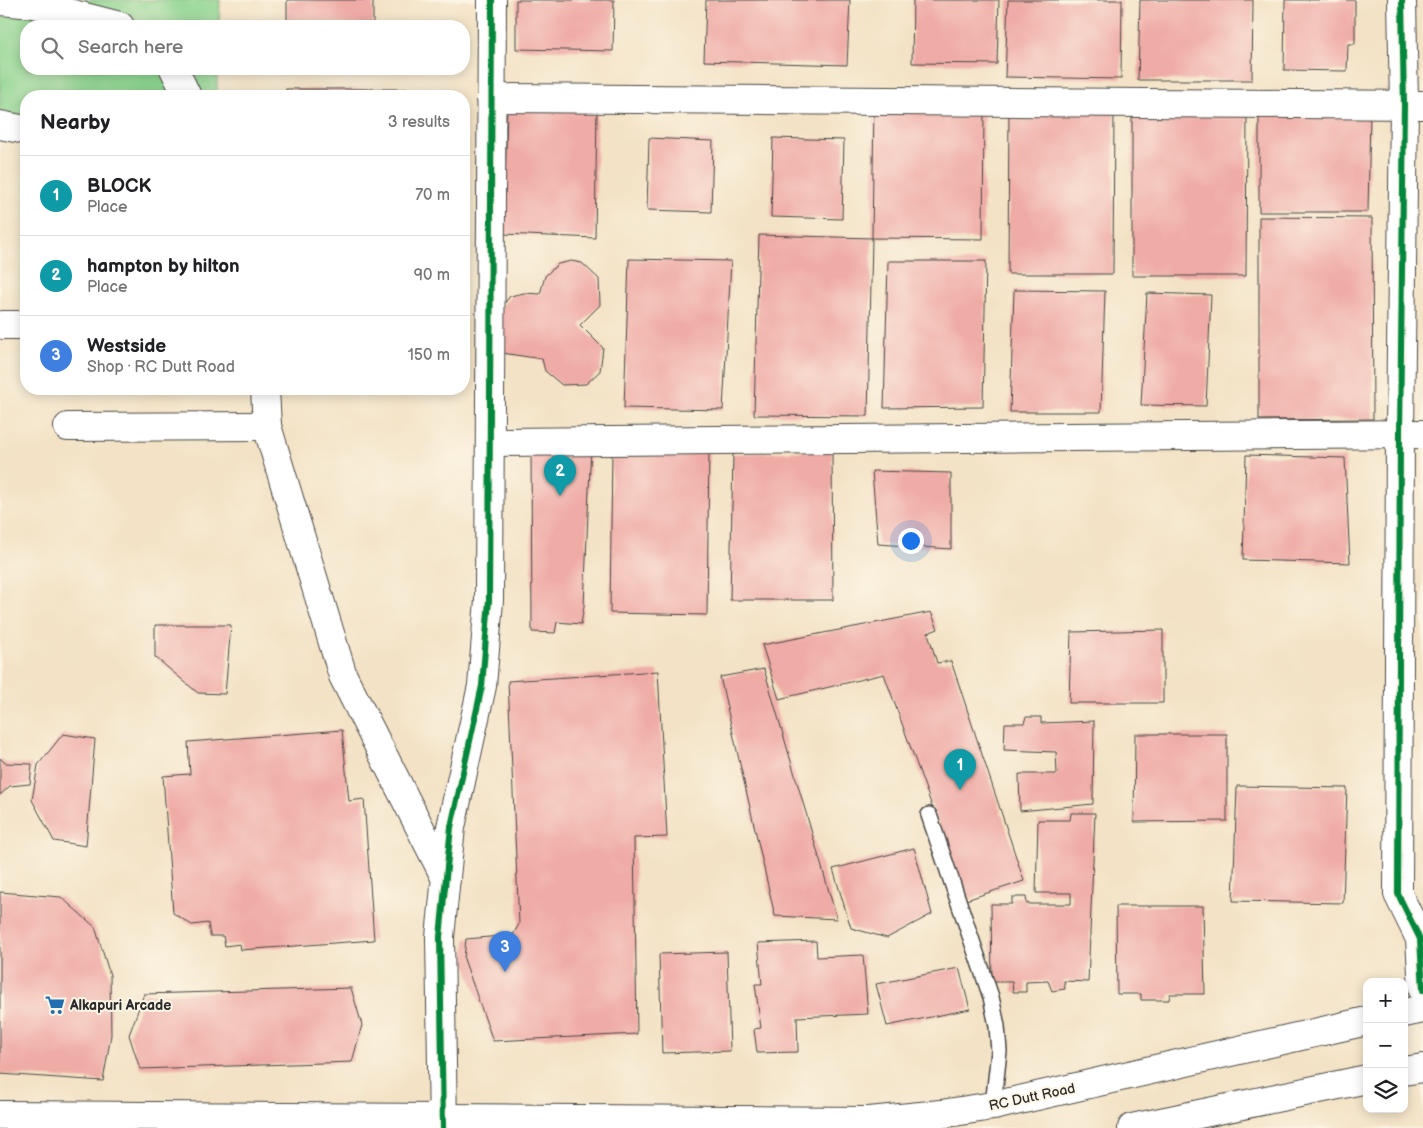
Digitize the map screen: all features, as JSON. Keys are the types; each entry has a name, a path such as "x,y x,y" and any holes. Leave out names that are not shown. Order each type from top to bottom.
{"street":[{"path":"443,1123 440,937 451,827 482,686 489,600 492,0"},
{"path":"1402,0 1413,105 1411,433 1398,894 1422,936 1423,990"},
{"path":"0,1 34,4 97,20"},
{"path":"177,75 184,90"},
{"path":"491,98 1413,105"},
{"path":"0,125 20,129"},
{"path":"265,395 267,426 344,676 446,879"},
{"path":"68,427 267,426"},
{"path":"490,442 1411,433"},
{"path":"1408,1012 1423,1008"},
{"name":"RC Dutt Road","path":"0,1115 443,1123 869,1121 940,1114 993,1106 1363,1022"},
{"path":"1408,1070 1423,1068"},
{"path":"1132,1128 1363,1080"}],"lane":[{"path":"929,815 991,998 997,1026 999,1051 993,1106"}],"green space":[{"path":"0,0 220,0 219,20 20,20 20,75 217,75 217,90 20,90 20,121 0,118"}],"building":[{"path":"287,0 373,0 373,20 287,20"},
{"path":"516,0 614,0 613,51 516,49"},
{"path":"706,0 850,0 847,65 704,61"},
{"path":"913,0 999,0 997,64 912,63"},
{"path":"1008,0 1122,0 1121,79 1005,77"},
{"path":"1140,0 1253,0 1252,80 1138,80"},
{"path":"1285,0 1355,0 1355,44 1348,44 1347,71 1284,70"},
{"path":"286,89 422,89 422,90"},
{"path":"874,104 984,105 983,239 872,238"},
{"path":"1009,106 1114,107 1113,274 1008,274"},
{"path":"507,107 597,108 595,238 504,234"},
{"path":"1247,112 1246,276 1132,276 1132,113"},
{"path":"1259,112 1370,113 1368,212 1259,212"},
{"path":"649,138 713,141 711,212 647,210"},
{"path":"773,138 844,140 842,219 771,217"},
{"path":"1259,217 1372,218 1373,419 1259,420"},
{"path":"759,235 872,238 868,416 754,415"},
{"path":"629,259 731,261 723,410 624,408"},
{"path":"571,261 582,263 599,279 600,305 580,325 603,348 600,371 586,384 562,385 545,371 542,359 502,353 497,313 510,296 524,293 540,294 545,276 558,264"},
{"path":"888,261 986,261 983,407 884,408"},
{"path":"1014,290 1105,291 1101,412 1010,412"},
{"path":"1147,293 1211,295 1206,406 1141,405"},
{"path":"591,444 584,606 581,624 557,622 555,633 532,632 531,447"},
{"path":"709,448 707,615 610,613 612,450"},
{"path":"832,450 833,600 730,600 733,454"},
{"path":"1246,455 1345,458 1350,563 1243,560"},
{"path":"872,471 951,473 951,549 878,544"},
{"path":"931,612 938,629 928,633 937,663 951,661 1024,881 966,900 884,674 779,699 762,645"},
{"path":"155,625 231,625 225,694 198,693 155,657"},
{"path":"1163,630 1163,703 1069,703 1071,632"},
{"path":"764,669 837,919 775,916 720,677"},
{"path":"658,671 667,837 634,838 637,1034 493,1041 464,959 466,939 513,935 519,924 508,681"},
{"path":"1026,717 1041,717 1041,723 1094,721 1093,804 1020,811 1019,774 1057,774 1056,752 1004,750 1005,723 1024,723"},
{"path":"342,730 349,801 364,799 374,940 241,950 240,944 225,946 223,936 210,936 208,923 192,925 173,913 163,776 190,774 188,742"},
{"path":"63,734 95,739 86,846 54,841 32,800 38,765"},
{"path":"1135,734 1227,734 1227,821 1134,822"},
{"path":"0,758 5,763 32,764 30,784 10,786 0,795"},
{"path":"1237,786 1347,788 1343,903 1233,901"},
{"path":"1071,813 1095,813 1088,982 1064,981 1065,989 1052,991 1048,981 1026,982 1026,992 1013,992 1012,982 992,982 991,904 1012,904 1012,897 1026,897 1027,904 1071,904 1071,893 1036,893 1038,820 1070,820"},
{"path":"914,848 932,914 887,938 851,928 833,869"},
{"name":"Alkapuri Arcade","path":"0,892 61,897 95,927 110,975 111,1035 103,1081 0,1074"},
{"path":"1116,906 1203,906 1205,994 1170,994 1169,1000 1141,1000 1141,994 1117,994"},
{"path":"816,941 817,957 863,955 868,1014 797,1017 798,1052 757,1053 754,1029 761,1028 755,984 762,984 758,943"},
{"path":"727,952 730,1051 662,1053 659,954"},
{"path":"959,968 970,1009 887,1026 876,984"},
{"path":"351,988 362,1025 352,1062 140,1069 129,1035 144,994"}],"cycle path":[{"path":"443,1128 440,937 451,827 482,686 489,600 492,0"},
{"path":"1402,0 1404,105 1400,433 1398,894 1420,939 1423,990"}],"place":[{"name":"hampton by hilton","path":"560,496"},
{"name":"BLOCK","path":"960,790"},
{"name":"Westside","path":"505,972"},
{"name":"Alkapuri Arcade","path":"55,1005"}]}
